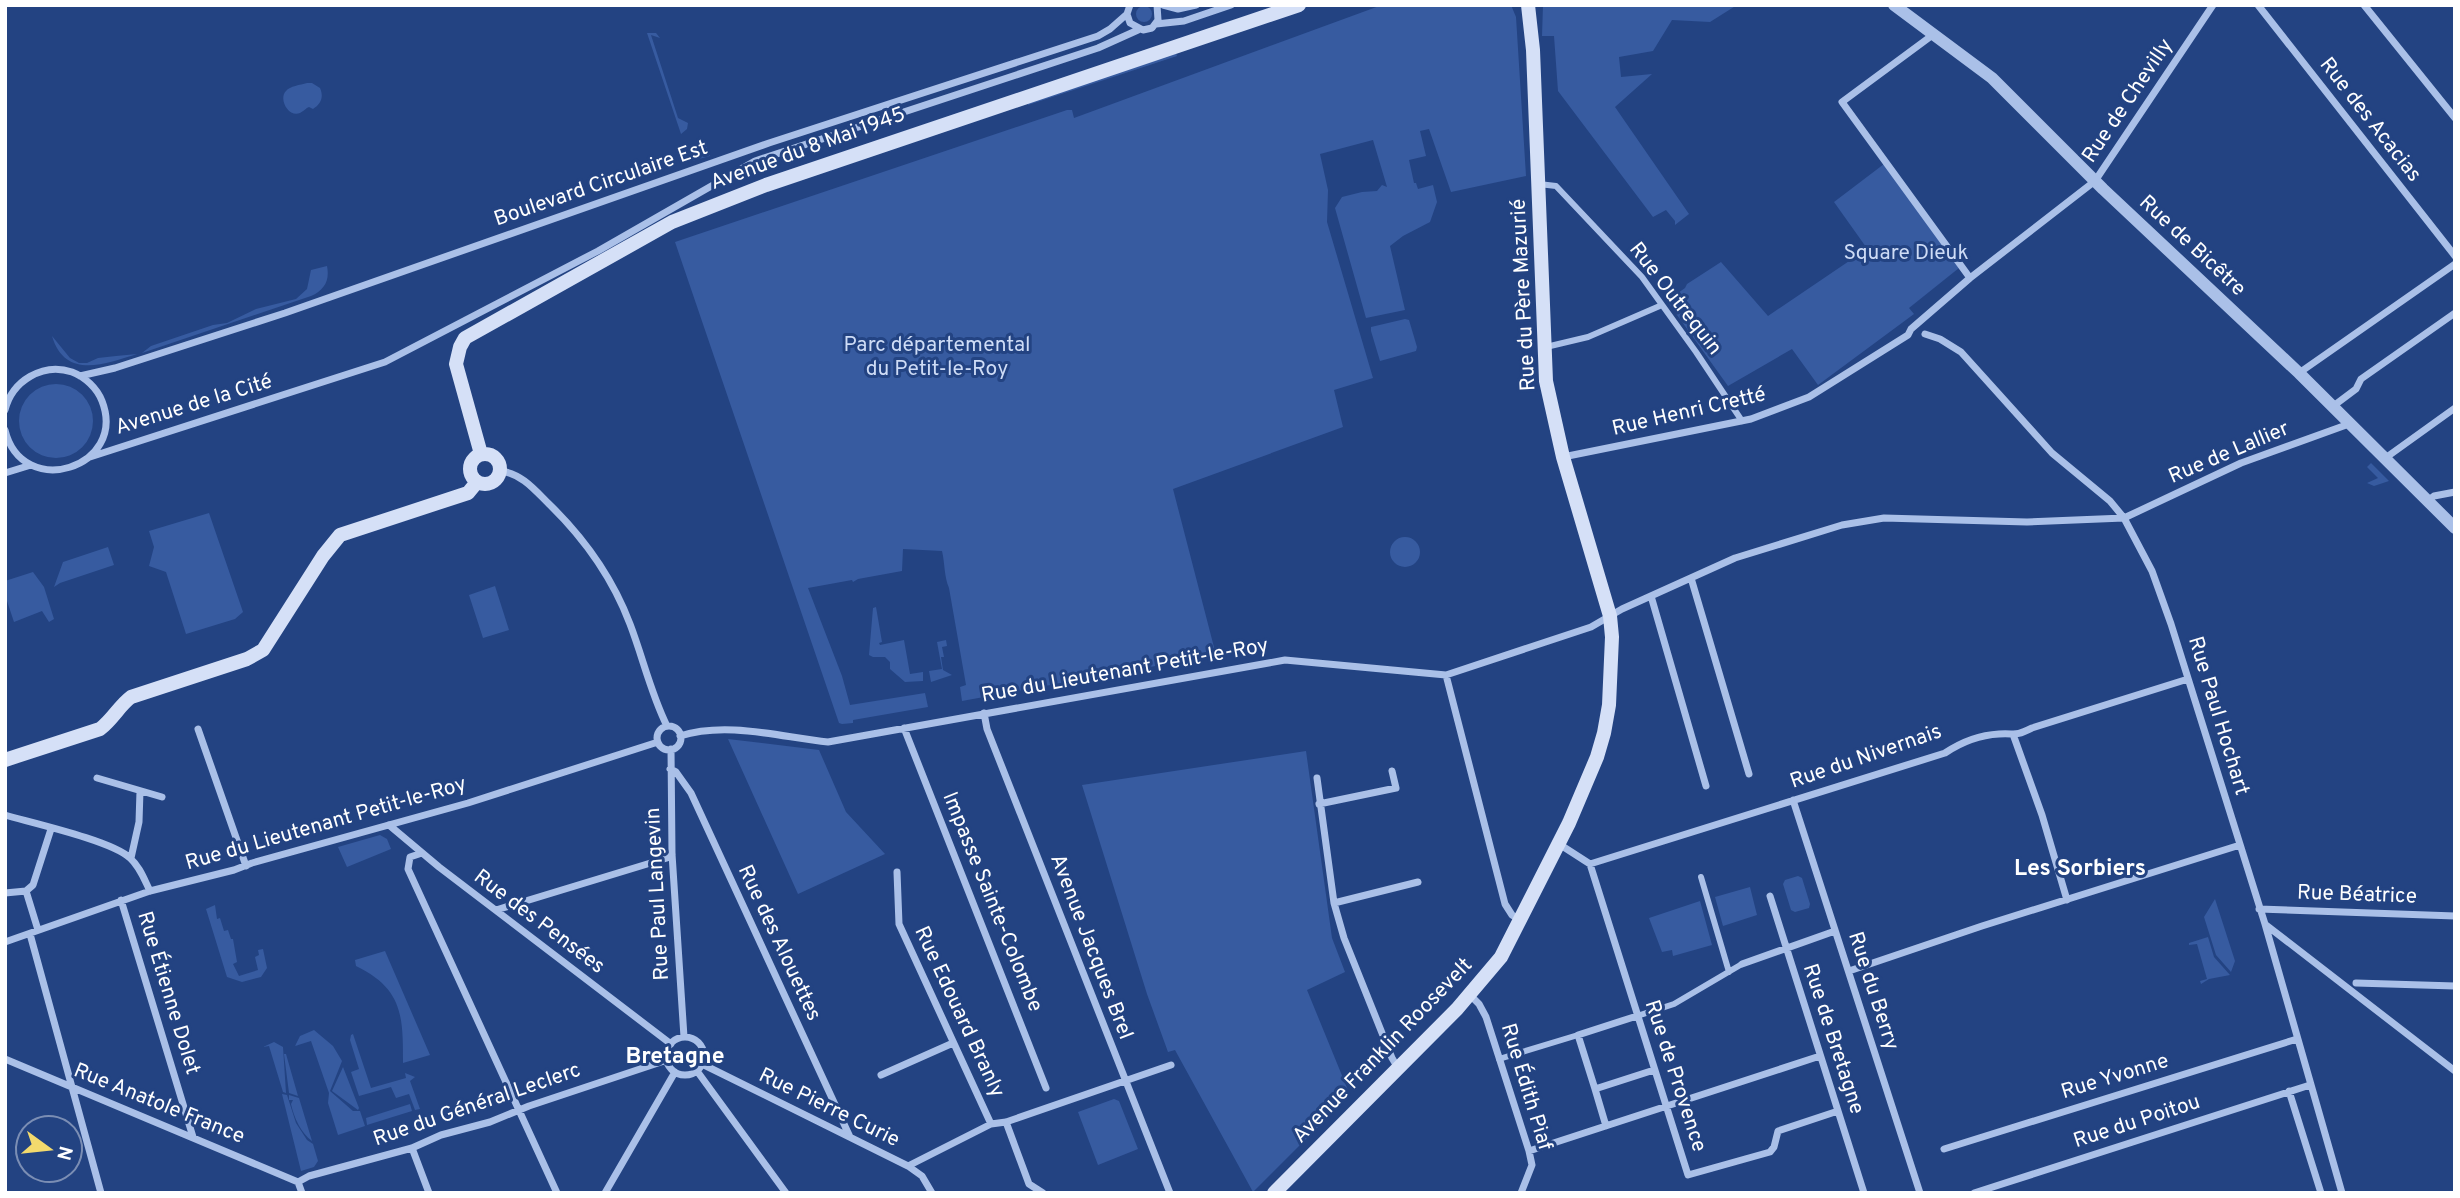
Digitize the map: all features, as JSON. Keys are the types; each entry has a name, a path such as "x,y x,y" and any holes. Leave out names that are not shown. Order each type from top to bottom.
{"main road":[{"name":"Avenue du 8 Mai 1945","path":"481,454 456,364 460,347 466,338 672,222 765,185 888,142 1055,89 1299,5"},
{"name":"Rue du Père Mazurié","path":"1528,5 1539,184 1546,381 1563,457 1610,616"},
{"path":"481,454 490,454 497,458 501,471 496,480 487,484 477,482 470,469 473,459 481,454"},
{"path":"5,760 100,729 131,697 247,659 263,650 323,556 340,535 468,493 477,482"},
{"name":"Avenue Franklin Roosevelt","path":"1274,1193 1470,995 1501,957 1583,792 1604,733 1609,705 1612,636 1610,616"}],"street":[{"path":"1156,24 1159,15 1157,5"},
{"path":"1163,5 1178,9 1196,5"},
{"name":"Avenue de la Cité","path":"31,465 46,470 77,466 90,457 179,426 386,362 755,161 1098,48 1138,30 1148,30 1156,24 1184,21 1231,5"},
{"name":"Rue de Bicêtre","path":"1894,5 1992,78 2095,181 2300,373 2455,528"},
{"name":"Rue de Chevilly","path":"1970,278 2095,181 2213,5"},
{"name":"Rue des Acacias","path":"2258,5 2455,256"},
{"path":"2364,5 2455,118"},
{"path":"1129,9 1130,23 1138,30"},
{"name":"Boulevard Circulaire Est","path":"80,376 125,365 285,313 758,147 1098,36 1110,29 1129,9"},
{"path":"1934,34 1842,102 1970,278"},
{"name":"Rue Outrequin","path":"1539,184 1556,186 1642,278 1742,421"},
{"path":"2300,373 2455,264"},
{"name":"Rue Henri Cretté","path":"1563,457 1742,421 1809,397 1908,335 1922,319 1970,278"},
{"path":"1544,348 1588,337 1662,304"},
{"path":"2332,407 2356,389 2361,379 2455,313"},
{"name":"Rue Paul Hochart","path":"1925,334 1940,338 1961,352 2052,453 2110,500 2124,518 2152,571 2265,924 2342,1193"},
{"path":"5,410 7,399 22,382 40,371 62,370 80,376 95,388 105,414 104,433 90,457"},
{"path":"2384,459 2455,408"},
{"name":"Rue de Lallier","path":"2124,518 2241,463 2349,424"},
{"path":"5,430 13,449 31,465"},
{"path":"5,473 31,465"},
{"path":"501,471 513,473 528,483 569,525 591,553 624,609 667,726"},
{"path":"2427,502 2434,496 2455,492"},
{"name":"Rue du Lieutenant Petit-le-Roy","path":"680,736 717,731 753,732 828,742 1285,660 1446,675 1591,627 1735,558 1842,525 1884,518 2027,522 2124,518"},
{"path":"1692,578 1749,774"},
{"path":"1651,596 1706,786"},
{"path":"1446,675 1505,904 1512,915 1521,920"},
{"name":"Rue du Nivernais","path":"1590,864 1945,753 1961,742 2002,734 2014,737 2032,728 2188,679"},
{"name":"Avenue Jacques Brel","path":"984,713 987,729 1170,1193"},
{"path":"667,726 674,727 680,736 677,746 670,749 663,748 658,742 658,732 667,726"},
{"name":"Impasse Sainte-Colombe","path":"904,728 1046,1088"},
{"path":"198,729 246,866"},
{"path":"2014,737 2038,804 2067,900"},
{"name":"Rue du Lieutenant Petit-le-Roy","path":"5,942 150,891 468,803 658,742"},
{"name":"Rue Paul Langevin","path":"670,749 672,854 684,1037"},
{"name":"Rue des Alouettes","path":"670,769 677,772 691,793 850,1137"},
{"path":"1319,804 1396,788 1392,771"},
{"path":"97,778 162,797"},
{"path":"1317,778 1334,903 1344,938 1398,1068"},
{"path":"131,858 139,822 140,791"},
{"name":"Rue du Berry","path":"1793,800 1920,1193"},
{"path":"5,815 114,847 131,858 144,876 150,891"},
{"name":"Rue des Pensées","path":"389,825 671,1044"},
{"path":"5,892 26,891 34,882 51,829"},
{"path":"1559,844 1590,864"},
{"path":"1849,971 2239,845"},
{"path":"422,853 410,857 408,869 557,1193"},
{"path":"496,910 667,858 672,854"},
{"name":"Rue de Provence","path":"1590,864 1688,1175 1770,1152 1778,1131 1838,1111"},
{"name":"Rue Edouard Branly","path":"897,872 899,924 990,1124"},
{"path":"1701,877 1729,972"},
{"path":"1334,903 1418,882"},
{"path":"26,891 38,930"},
{"name":"Rue de Bretagne","path":"1770,897 1864,1193"},
{"name":"Rue Étienne Dolet","path":"121,900 193,1137"},
{"name":"Rue Béatrice","path":"2259,909 2455,916"},
{"path":"2265,924 2455,1071"},
{"path":"1499,1059 1674,1004 1742,964 1835,931"},
{"path":"30,934 100,1193"},
{"path":"2356,983 2455,986"},
{"name":"Rue Édith Piaf","path":"1470,995 1486,1017 1529,1151 1532,1165 1521,1193"},
{"path":"1578,1035 1606,1126"},
{"path":"684,1037 701,1046 704,1058 700,1067 686,1075 675,1072 667,1060 671,1044 684,1037"},
{"name":"Rue Yvonne","path":"1944,1149 2297,1039"},
{"path":"881,1075 953,1043"},
{"path":"1529,1151 1820,1056"},
{"name":"Rue Anatole France","path":"5,1059 298,1182"},
{"name":"Rue du Général Leclerc","path":"298,1182 309,1176 412,1148 441,1135 490,1122 667,1060"},
{"path":"908,1166 990,1124 1006,1122 1171,1065"},
{"path":"700,1067 786,1193"},
{"name":"Rue Pierre Curie","path":"700,1067 908,1166 922,1175 932,1193"},
{"path":"1595,1089 1654,1070"},
{"path":"606,1193 675,1072"},
{"name":"Rue du Poitou","path":"1974,1193 2310,1085"},
{"path":"2289,1091 2321,1193"},
{"path":"1006,1122 1030,1184 1043,1193"},
{"path":"412,1148 429,1193"},
{"path":"298,1182 302,1193"}],"green space":[{"name":"Parc départemental du Petit-le-Roy","path":"1382,5 1511,5 1516,17 1526,176 1451,192 1429,129 1420,131 1426,156 1409,160 1414,183 1418,189 1433,185 1437,202 1430,222 1390,246 1405,310 1366,318 1335,208 1342,197 1377,191 1382,185 1387,187 1373,140 1320,154 1328,190 1327,222 1373,378 1334,390 1343,427 1173,489 1215,651 1205,657 962,701 960,687 966,685 942,551 903,549 902,571 853,582 852,580 808,588 842,676 850,705 925,693 928,707 853,720 853,723 839,723 675,242 1067,110 1072,110 1074,118"},
{"path":"1543,5 1737,5 1710,22 1672,20 1653,51 1619,57 1621,77 1652,74 1615,107 1689,214 1675,225 1666,210 1653,217 1558,91 1554,36 1542,36"},
{"path":"1141,6 1147,6 1152,14 1150,20 1141,22 1136,17 1136,11"},
{"path":"647,33 656,33 660,38 651,35 678,118 688,123 687,129 681,134"},
{"path":"1176,53 1177,56 1028,105 1028,102"},
{"path":"307,83 320,88 320,103 313,109 309,107 300,113 292,113 284,103 284,94 290,88"},
{"path":"706,146 710,156 688,162 687,152"},
{"name":"Square Dieuk","path":"1884,164 1959,268 1909,308 1914,314 1818,385 1792,349 1728,386 1667,301 1721,262 1768,316 1866,247 1834,202"},
{"path":"327,266 325,284 311,296 142,353 151,346 213,325 227,323 256,309 296,299 307,289 311,270"},
{"path":"1409,320 1416,351 1380,361 1371,327"},
{"path":"52,336 70,358 79,363 137,354 112,362 76,364 66,359 58,350"},
{"path":"56,384 77,390 87,400 93,421 87,442 77,452 56,458 35,452 25,442 19,421 25,400 35,390"},
{"path":"2371,463 2389,481 2374,486 2367,483 2378,478 2367,467"},
{"path":"209,513 243,612 235,619 186,634 166,572 149,566 154,547 149,531"},
{"path":"1405,537 1416,541 1420,552 1416,563 1405,567 1394,563 1390,552 1394,541"},
{"path":"108,547 114,565 54,587 63,562"},
{"path":"33,572 44,587 54,619 49,622 42,611 14,622 5,595 5,581"},
{"path":"495,586 509,630 483,638 469,595"},
{"path":"876,607 882,642 880,645 904,640 910,674 923,672 923,681 905,682 890,669 890,662 885,657 869,655 873,608"},
{"path":"946,640 947,646 942,647 944,657 941,657 943,670 952,675 931,682 929,671 942,669 937,642"},
{"path":"728,739 819,750 846,812 885,854 798,894"},
{"path":"1306,751 1332,938 1345,972 1307,990 1350,1095 1253,1192 1175,1050 1168,1052 1147,994 1082,785"},
{"path":"380,835 387,839 391,849 347,867 338,847"},
{"path":"1798,876 1802,878 1810,904 1809,908 1795,912 1791,910 1783,884 1785,880"},
{"path":"1750,887 1757,915 1723,926 1715,897"},
{"path":"2215,899 2235,961 2231,972 2216,955 2204,917"},
{"path":"1700,901 1712,945 1673,956 1672,950 1662,952 1649,918"},
{"path":"215,905 217,919 220,918 224,931 228,930 233,939 237,962 233,964 239,976 258,970 255,957 259,955 258,950 263,949 267,968 261,977 242,982 227,977 206,909"},
{"path":"2208,937 2214,957 2230,975 2209,979 2201,984 2200,981 2207,979 2197,944 2189,943"},
{"path":"385,951 430,1055 403,1063 401,1018 392,994 372,975 356,966 355,960"},
{"path":"314,1030 333,1046 342,1061 330,1091 353,1111 360,1111 365,1126 338,1135 328,1103 329,1093 311,1041 295,1046 300,1036"},
{"path":"353,1034 371,1088 406,1078 405,1073 415,1077 410,1081 420,1109 415,1110 409,1094 396,1098 391,1087 359,1096 351,1072 359,1069 350,1040"},
{"path":"274,1042 283,1047 286,1093 283,1092 269,1046 263,1047"},
{"path":"286,1054 298,1096 289,1093"},
{"path":"343,1067 359,1108 358,1110 332,1091"},
{"path":"282,1094 287,1095 296,1123 307,1140 313,1144 318,1161 314,1167 301,1171"},
{"path":"289,1095 299,1098 312,1141 298,1125 291,1104 293,1100 289,1100"},
{"path":"1114,1099 1119,1101 1138,1149 1098,1165 1078,1112"},
{"path":"410,1104 412,1111 367,1125 366,1118"}],"district":[{"name":"Les Sorbiers","path":"2080,869"},
{"name":"Bretagne","path":"675,1057"}]}
